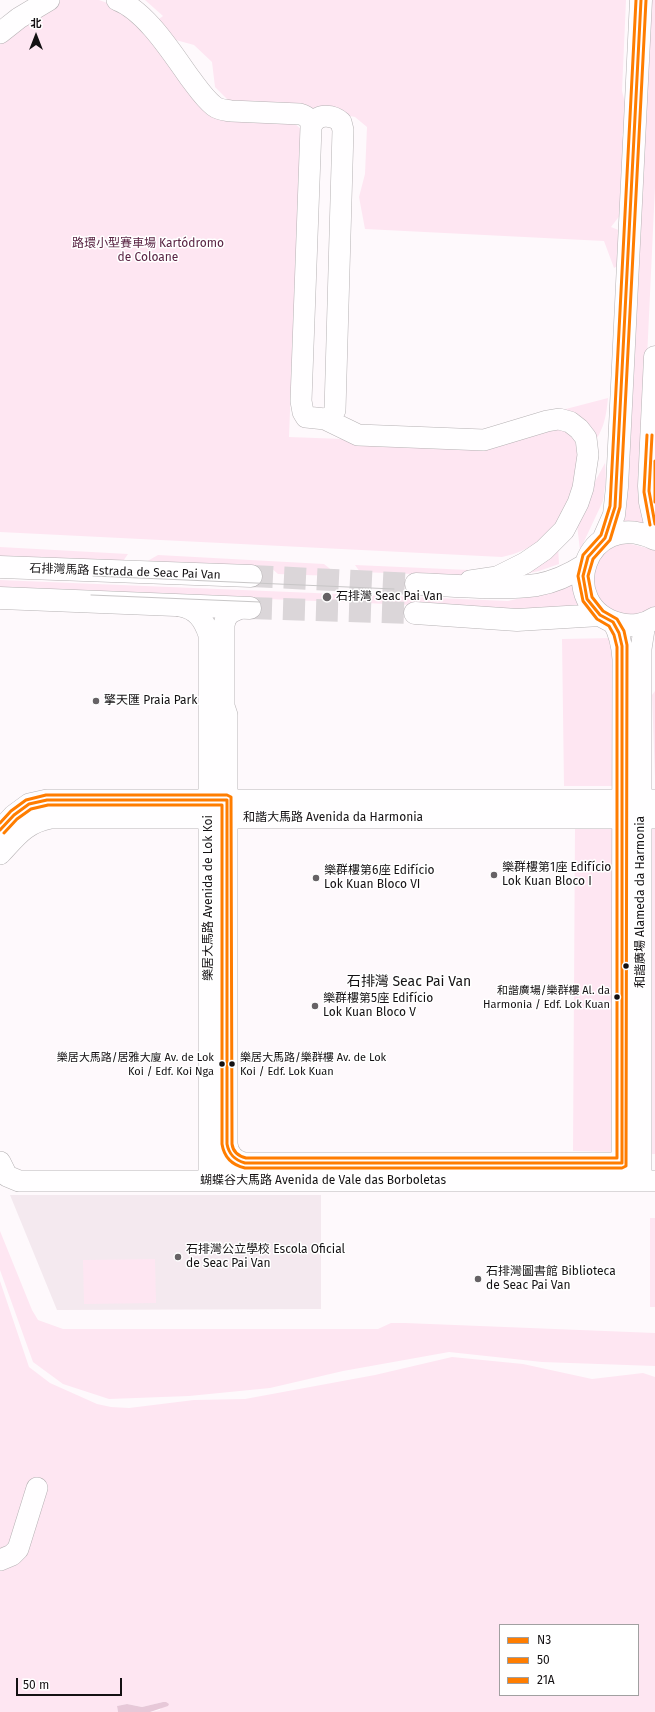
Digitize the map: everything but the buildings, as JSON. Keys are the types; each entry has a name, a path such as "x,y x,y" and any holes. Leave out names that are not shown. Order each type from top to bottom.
{"main road":[{"path":"604,540 614,515 617,487 641,0"},
{"path":"655,357 649,486 650,502 655,524"},
{"path":"607,619 587,599 584,588 583,576 585,565 592,551 604,540 616,534 629,532 642,534 655,539"},
{"path":"416,584 512,586 538,584 574,572 585,565"},
{"name":"石排灣馬路 Estrada de Seac Pai Van","path":"0,567 251,576"},
{"path":"0,598 245,608"},
{"path":"414,613 517,620 607,619 624,625 635,625 652,620"}],"street":[{"path":"0,33 24,14 49,0"},
{"path":"117,0 125,3 149,26 165,44 202,93 215,106 222,110 232,111 300,114 305,115 310,119 311,127 301,406 306,417 325,419 358,435 484,440 547,421 559,419 570,422 580,428 586,438 588,455 583,488 578,503 564,530 534,558 512,570 497,576 453,584"},
{"path":"311,127 315,120 325,116 337,118 343,126 335,410 332,416 325,419"},
{"path":"305,273 339,275"},
{"name":"樂居大馬路 Avenida de Lok Koi","path":"180,606 189,607 199,614 209,635 218,809 227,1144 218,1181"},
{"name":"樂居大馬路 Avenida de Lok Koi","path":"218,1181 218,809 227,715 224,706 224,625 225,618 233,612 245,608"},
{"name":"和諧廣場 Alameda da Harmonia","path":"607,619 619,633 622,646 639,809"},
{"name":"和諧廣場 Alameda da Harmonia","path":"639,1172 639,809 641,649 652,620"},
{"name":"和諧大馬路 Avenida da Harmonia","path":"0,830 14,815 29,804 47,800 218,809 639,809"},
{"name":"和諧大馬路 Avenida da Harmonia","path":"0,854 27,826 38,820 51,818 218,809"},
{"name":"蝴蝶谷大馬路 Avenida de Vale das Borboletas","path":"227,1144 229,1153 233,1158 245,1163 639,1172"},
{"name":"蝴蝶谷大馬路 Avenida de Vale das Borboletas","path":"0,1162 7,1176 19,1181 218,1181 639,1172"},
{"path":"0,1560 12,1555 18,1549 37,1488"}],"shaded area":[{"name":"石排灣公立學校 Escola Oficial de Seac Pai Van","path":"10,1195 321,1195 321,1309 57,1310"},
{"path":"163,1702 169,1704 168,1706 150,1712 118,1712 117,1706 127,1704 142,1707"}],"green space":[{"name":"路環小型賽車場 Kartódromo de Coloane","path":"56,0 99,0 110,4 142,29 195,99 294,123 301,129 289,437 479,444 552,426 573,434 577,454 577,474 573,494 565,512 554,527 539,541 522,551 502,557 0,532 0,32"},
{"path":"145,0 626,0 622,91 629,119 622,135 627,156 621,214 611,227 631,235 629,259 614,268 604,241 365,229 359,197 365,174 367,127 355,117 328,111 234,106 215,87 212,62 194,45 165,37 155,22 163,16"},
{"path":"647,0 655,0 655,187 643,444 648,527 617,527"},
{"path":"608,398 604,423 592,446 562,410"},
{"path":"605,463 606,479 603,501 580,550 577,525 591,489"},
{"path":"623,542 655,550 655,607 648,612 627,617 607,609 595,592 593,570 604,552"},
{"path":"558,546 559,564 539,571 515,576 492,577 360,572 355,565 492,571"},
{"path":"0,547 128,554 121,564 0,562"},
{"path":"158,555 324,564 334,572 334,576 278,574 270,567 144,563"},
{"path":"0,580 508,601 543,593 572,580 574,595 583,612 0,588"},
{"path":"612,638 614,786 564,786 562,639"},
{"path":"655,691 655,777 652,695"},
{"path":"617,826 615,1152 573,1151 575,827"},
{"path":"648,827 655,827 655,1154 649,1154"},
{"path":"650,1218 655,1218 655,1307 650,1307"},
{"path":"0,1231 32,1310 38,1320 63,1329 378,1329 391,1323 405,1323 655,1333 655,1366 542,1362 449,1352 343,1371 270,1388 189,1396 109,1399 63,1384 33,1362 0,1270"},
{"path":"155,1259 156,1303 84,1304 83,1260"},
{"path":"0,1281 29,1367 50,1383 97,1404 111,1407 129,1408 194,1400 245,1399 375,1375 452,1357 523,1364 592,1379 643,1373 655,1377 655,1712 150,1712 160,1710 163,1702 142,1707 127,1704 117,1706 118,1712 0,1712"}],"tunnel":[{"path":"251,576 416,584"},
{"path":"250,608 415,613"}],"tram line":[{"path":"93,576 394,589"},
{"path":"91,595 260,602"}],"transit line":[{"name":"21A","path":"0,823 11,811 26,800 46,795 227,795 231,797 232,1144 236,1153 241,1156 246,1158 617,1158 617,647 614,635 609,626 597,619 583,601 578,576 583,555 601,535 610,506 636,0"},
{"name":"N3","path":"0,830 14,815 29,804 47,800 227,800 227,1144 231,1154 238,1160 245,1163 622,1163 622,646 619,633 613,622 600,615 587,599 583,576 588,557 605,538 615,507 641,0"},
{"name":"50","path":"4,833 17,819 31,809 48,805 222,805 222,1144 227,1157 236,1165 245,1168 622,1168 626,1166 627,645 624,631 617,619 603,611 592,597 588,576 593,559 610,540 620,507 646,0"},
{"name":"50","path":"647,435 644,492 650,525"},
{"name":"N3","path":"652,435 649,491 655,524"},
{"name":"21A","path":"655,461 655,502"}],"place":[{"name":"石排灣 Seac Pai Van","path":"327,597"},
{"name":"擎天匯 Praia Park","path":"96,701"},
{"name":"樂群樓第1座 Edifício Lok Kuan Bloco I","path":"494,875"},
{"name":"樂群樓第6座 Edifício Lok Kuan Bloco VI","path":"316,878"},
{"name":"和諧廣場/樂群樓 Al. da Harmonia / Edf. Lok Kuan","path":"617,997"},
{"name":"樂群樓第5座 Edifício Lok Kuan Bloco V","path":"315,1006"},
{"name":"樂居大馬路/居雅大廈 Av. de Lok Koi / Edf. Koi Nga","path":"222,1064"},
{"name":"樂居大馬路/樂群樓 Av. de Lok Koi / Edf. Lok Kuan","path":"232,1064"},
{"name":"石排灣公立學校 Escola Oficial de Seac Pai Van","path":"178,1257"},
{"name":"石排灣圖書館 Biblioteca de Seac Pai Van","path":"478,1279"}],"district":[{"name":"石排灣 Seac Pai Van","path":"409,982"}]}
